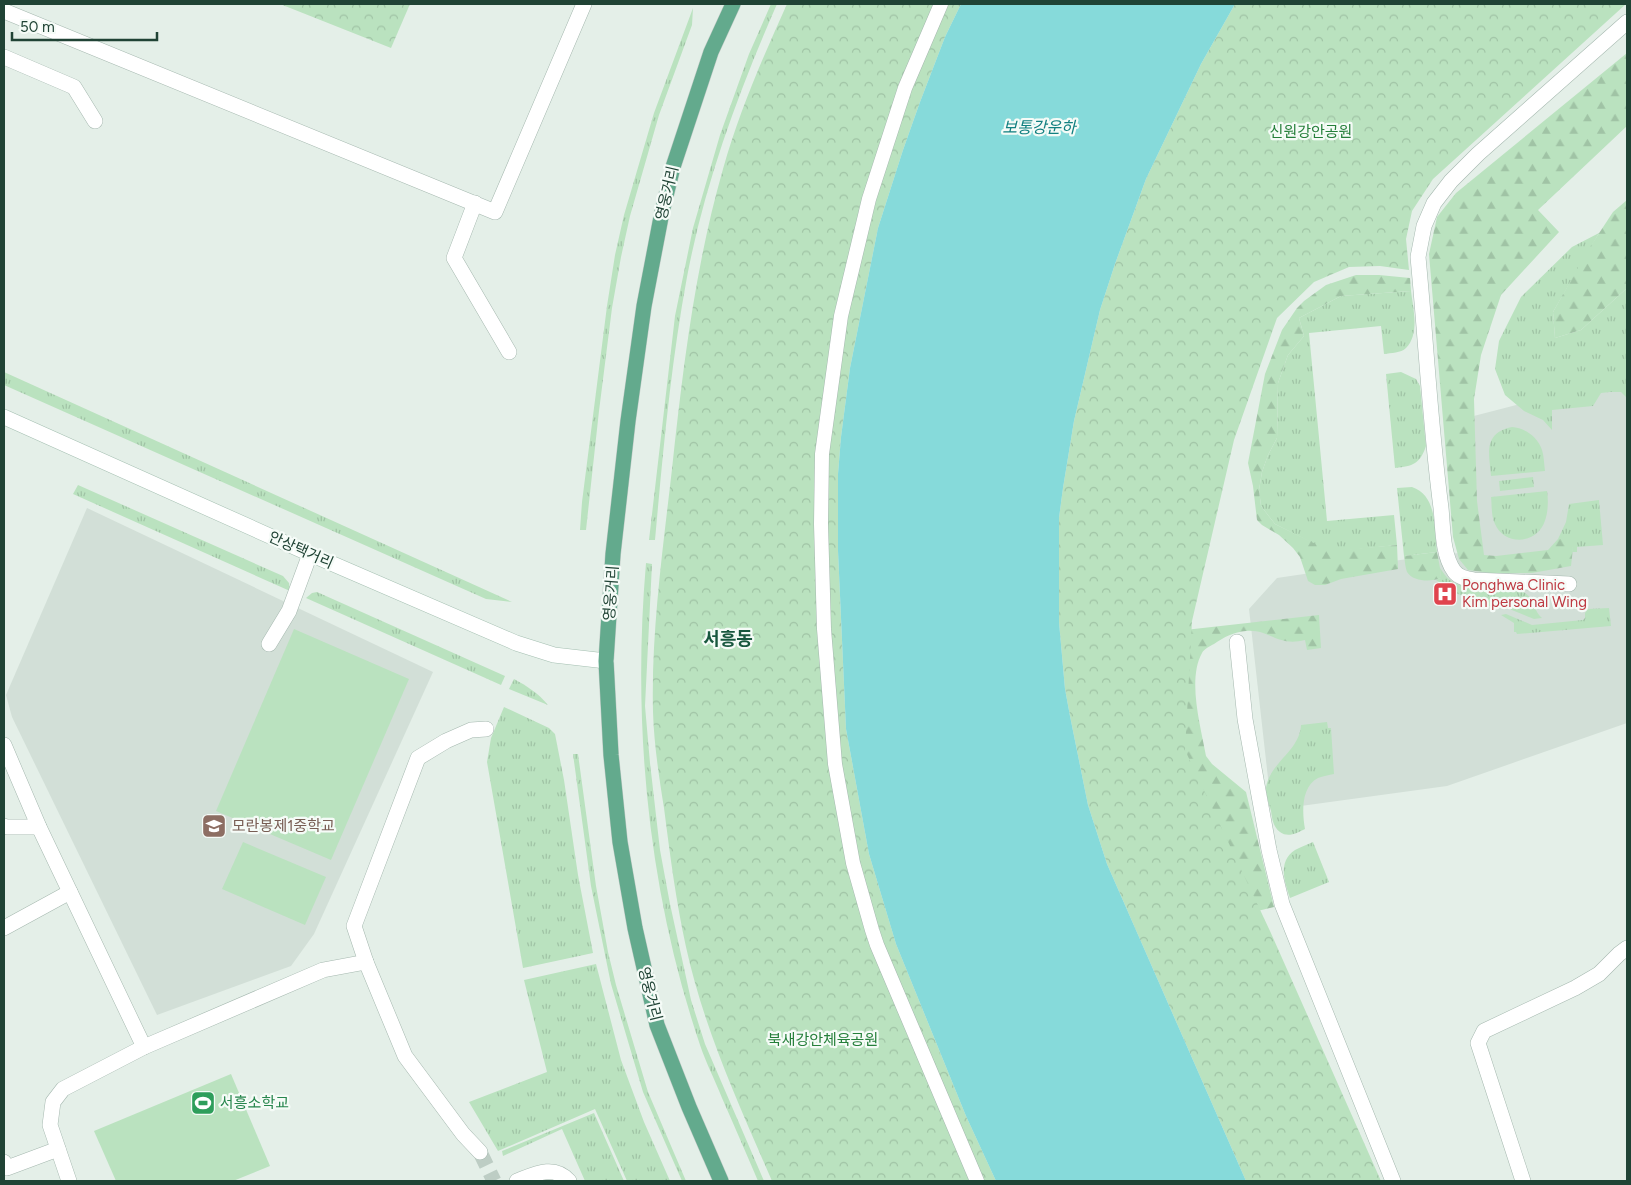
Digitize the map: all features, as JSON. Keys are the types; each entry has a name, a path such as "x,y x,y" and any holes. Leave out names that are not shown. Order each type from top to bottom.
{"main road":[{"name":"영웅거리","path":"721,1181 688,1107 657,1024 635,928 620,842 611,755 606,660 614,554 628,420 644,306 660,221 672,167 711,52 733,4"}],"street":[{"path":"4,11 496,212 584,4"},
{"path":"941,4 905,88 868,199 841,316 822,454 820,524 824,629 835,764 853,863 874,938 977,1181"},
{"path":"1569,584 1474,580 1461,577 1454,572 1449,562 1437,477 1418,256 1424,226 1434,203 1451,181 1478,154 1627,22"},
{"path":"4,57 74,87 95,121"},
{"path":"475,203 454,258 509,352"},
{"name":"안상택거리","path":"4,417 310,554 516,643 554,655 606,660"},
{"path":"269,644 289,611 310,554"},
{"path":"1237,642 1245,719 1269,850 1282,904 1393,1181"},
{"path":"480,1152 463,1134 405,1056 366,962 354,926 418,758 446,741 471,730 486,729"},
{"path":"4,745 39,827 144,1047"},
{"path":"4,826 39,827"},
{"path":"4,928 70,892"},
{"path":"1523,1181 1478,1043 1484,1031 1575,988 1599,974 1627,948"},
{"path":"69,1181 50,1125 53,1102 63,1089 144,1047 322,970 366,962"},
{"path":"4,1162 7,1168 58,1149"},
{"path":"517,1181 546,1170 558,1172 569,1181"}],"shaded area":[{"name":"Ponghwa Clinic Kim personal Wing","path":"1627,382 1627,723 1447,786 1286,808 1269,787 1249,609 1277,578 1476,551 1466,418 1589,386"},
{"name":"모란봉제1중학교","path":"87,508 433,672 314,934 291,966 157,1015 12,717 6,695"}],"green space":[{"path":"280,4 410,4 391,48"},
{"path":"771,4 777,4 749,70 724,137 694,242 681,309 672,375 655,540 649,540 675,316 693,228 720,135 749,54"},
{"name":"북새강안체육공원","path":"787,4 961,4 945,37 920,102 878,228 850,368 841,437 838,474 838,551 846,729 869,854 896,944 966,1116 996,1181 772,1181 712,1037 686,947 679,912 656,748 653,682 658,590 681,393 697,280 723,169 760,64"},
{"name":"신원강안공원","path":"1235,4 1626,4 1433,179 1412,211 1406,239 1409,270 1380,266 1349,267 1314,282 1277,318 1234,440 1192,621 1185,750 1270,931 1381,1181 1246,1181 1107,864 1088,805 1065,689 1059,622 1059,518 1074,421 1100,310 1146,179 1201,64"},
{"path":"693,8 692,25 659,115 630,216 621,257 612,308 586,530 580,530 582,502 615,255 624,215 654,113"},
{"path":"1627,53 1627,126 1538,210 1559,232 1501,295 1481,355 1474,399 1477,501 1484,555 1496,556 1548,550 1558,539 1566,538 1573,548 1571,566 1532,573 1491,573 1468,570 1459,559 1453,537 1429,254 1437,217 1456,193"},
{"path":"1627,200 1627,288 1581,330 1555,338 1553,312 1588,250 1613,212"},
{"path":"1599,233 1553,312 1555,338 1581,330 1627,288 1627,398 1621,392 1601,393 1593,406 1552,410 1552,430 1543,420 1524,411 1505,395 1495,369 1499,341 1521,297 1572,247"},
{"path":"1356,275 1410,278 1411,291 1341,296 1299,318 1304,336 1288,355 1278,383 1277,438 1262,472 1259,490 1261,506 1275,524 1330,551 1397,545 1398,569 1341,579 1325,585 1315,585 1308,581 1300,557 1293,548 1279,535 1257,520 1248,463 1265,374 1282,330 1304,301 1326,285"},
{"path":"1411,291 1414,313 1413,336 1406,348 1401,351 1384,354 1381,326 1309,333 1327,521 1394,515 1397,545 1330,552 1275,524 1261,506 1259,490 1262,472 1277,438 1278,383 1288,355 1304,336 1299,318 1341,296"},
{"path":"4,372 512,602 486,599 4,385"},
{"path":"1401,372 1416,379 1420,386 1426,446 1421,457 1415,463 1395,468 1386,374"},
{"path":"1512,427 1526,431 1540,445 1543,452 1545,471 1491,476 1489,452 1492,439 1496,434"},
{"path":"1533,477 1534,487 1500,491 1499,481"},
{"path":"78,485 283,576 289,583 290,591 73,494"},
{"path":"1412,487 1420,491 1431,505 1435,524 1437,552 1404,556 1397,488"},
{"path":"1547,491 1548,507 1546,518 1541,528 1533,536 1521,540 1514,539 1498,530 1493,518 1491,497"},
{"path":"1599,500 1603,545 1577,547 1577,552 1572,552 1573,548 1558,539 1566,522 1569,504"},
{"path":"1437,552 1441,578 1423,580 1414,578 1407,572 1404,556"},
{"path":"646,563 652,564 645,706 660,850 670,904 691,1000 705,1044 764,1181 758,1181 702,1052 682,987 656,868 643,746 641,685"},
{"path":"1440,568 1450,580 1465,587 1484,590 1521,591 1532,600 1536,611 1542,618 1534,619 1507,608 1489,606 1458,594 1436,580 1441,578"},
{"path":"317,592 505,676 501,685 306,598 312,593"},
{"path":"1609,608 1611,626 1517,634 1514,632 1514,623 1501,615 1506,614 1532,625 1583,620 1588,609"},
{"path":"1319,615 1321,648 1307,650 1305,640 1295,642 1280,640 1254,631 1246,631 1225,637 1206,649 1202,653 1198,664 1195,690 1196,704 1206,756 1212,764 1246,792 1274,907 1245,914 1191,791 1158,633"},
{"path":"294,629 409,679 331,860 216,811"},
{"path":"514,679 532,690 548,705 509,689"},
{"path":"504,707 549,728 555,734 593,953 523,968 487,762 491,738"},
{"path":"1327,722 1328,728 1331,728 1334,774 1318,778 1308,787 1303,808 1305,829 1292,834 1283,834 1276,828 1272,819 1266,791 1268,779 1296,742 1301,725"},
{"path":"573,754 578,754 596,886 616,985 648,1092 686,1181 682,1181 643,1092 611,984 591,886"},
{"path":"243,842 326,877 305,925 222,889"},
{"path":"1313,842 1329,882 1290,898 1284,872 1286,860 1295,850"},
{"path":"596,964 621,1060 644,1122 670,1181 627,1181 595,1109 498,1151 469,1102 547,1072 524,980"},
{"name":"서흥소학교","path":"231,1074 270,1166 233,1181 116,1181 94,1131"},
{"path":"594,1113 624,1181 585,1181 562,1129 503,1156 502,1151"}],"water":[{"name":"보통강운하","path":"961,4 1235,4 1201,64 1146,179 1100,310 1074,421 1059,518 1059,622 1065,689 1070,716 1088,805 1107,864 1246,1181 996,1181 966,1116 896,944 869,854 846,729 838,551 838,474 841,437 850,368 878,228 920,102 945,37"}],"tunnel":[{"path":"480,1152 494,1181"}],"place":[{"name":"Ponghwa Clinic Kim personal Wing","path":"1445,594"},
{"name":"모란봉제1중학교","path":"214,826"},
{"name":"서흥소학교","path":"203,1103"}],"district":[{"name":"서흥동","path":"728,639"}]}
